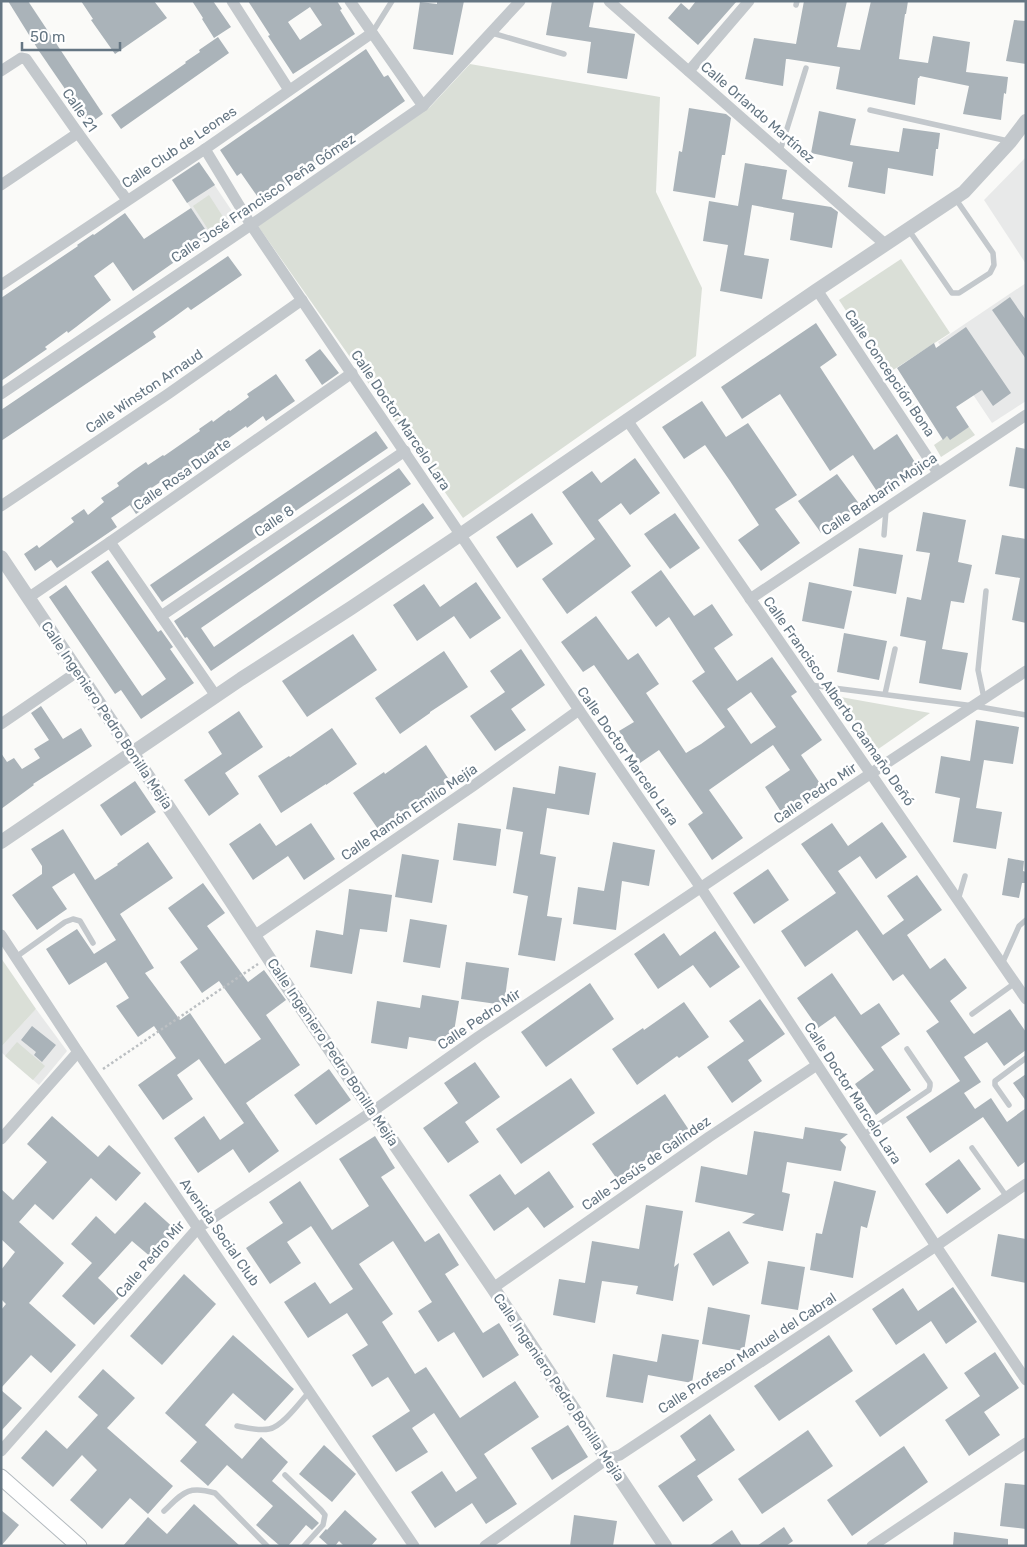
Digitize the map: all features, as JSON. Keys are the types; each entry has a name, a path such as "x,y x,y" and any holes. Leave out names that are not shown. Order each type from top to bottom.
{"main road":[{"path":"1,1477 79,1546"}],"street":[{"path":"232,1 289,90"},
{"path":"350,1 423,106"},
{"name":"Calle José Francisco Peña Gómez","path":"1,394 252,225 423,106 520,1"},
{"name":"Calle Orlando Martínez","path":"609,1 886,245"},
{"path":"689,71 749,1"},
{"name":"Calle Club de Leones","path":"1,285 205,149 372,33"},
{"name":"Calle 21","path":"1,71 24,58 127,200"},
{"path":"1,842 216,696 460,535 817,290 964,192 1010,142 1026,121"},
{"path":"1,185 78,133"},
{"name":"Calle Doctor Marcelo Lara","path":"205,149 252,225 460,535 701,888 936,1246 1021,1365 1026,1380"},
{"name":"Calle Concepción Bona","path":"817,290 938,473"},
{"name":"Calle Winston Arnaud","path":"1,506 168,394 302,300"},
{"name":"Calle Rosa Duarte","path":"28,598 352,373"},
{"name":"Calle Barbarín Mojica","path":"750,599 1026,415"},
{"name":"Calle Francisco Alberto Caamaño Deñó","path":"627,420 1026,999"},
{"name":"Calle 8","path":"161,616 405,451"},
{"path":"110,542 216,696"},
{"name":"Calle Ingeniero Pedro Bonilla Mejía","path":"1,557 303,1010 493,1288 665,1546"},
{"name":"Calle Pedro Mir","path":"1,1451 198,1228 373,1111 478,1037 1026,671"},
{"path":"1,724 77,672"},
{"name":"Calle Ramón Emilio Mejía","path":"254,936 473,786 579,710"},
{"name":"Avenida Social Club","path":"1,935 78,1052 414,1546"},
{"path":"1,1139 78,1052"},
{"name":"Calle Jesús de Galíndez","path":"493,1288 709,1137 817,1066"},
{"name":"Calle Profesor Manuel del Cabral","path":"485,1546 607,1459 620,1455 936,1246 1026,1184"},
{"path":"872,1546 1026,1443"}],"lane":[{"path":"372,33 392,1"},
{"path":"491,33 564,54"},
{"path":"780,151 806,68"},
{"path":"870,110 1010,142"},
{"path":"908,230 952,292 958,293 990,272 994,265 994,253 955,198"},
{"path":"884,535 886,507"},
{"path":"984,698 978,670 986,591"},
{"path":"885,694 895,649"},
{"path":"808,684 974,706 1026,715"},
{"path":"958,900 966,876"},
{"path":"16,958 65,922 73,920 80,921 93,943"},
{"path":"1002,964 1019,926 1026,920"},
{"path":"972,1014 1015,983"},
{"path":"863,1136 929,1090 930,1083 907,1049"},
{"path":"1009,1105 995,1084 995,1081 1026,1058"},
{"path":"972,1148 1007,1197"},
{"path":"237,1426 270,1429 288,1417 310,1391"},
{"path":"285,1475 325,1515 322,1525 304,1546"},
{"path":"164,1511 181,1495 190,1490 204,1490 215,1493 267,1546"}],"path":[{"path":"94,1075 268,957"}],"shaded area":[{"path":"470,64 660,97 656,192 702,288 696,356 463,518 258,226 430,107"},
{"path":"1026,157 1026,264 984,200"},
{"path":"199,162 238,220 211,238 172,180"},
{"path":"209,195 227,223 211,234 193,206"},
{"path":"901,259 950,333 887,374 839,300"},
{"path":"1026,283 1026,401 992,423 938,342"},
{"path":"895,375 917,409 913,412 891,377"},
{"path":"969,427 975,435 941,457 934,445 947,436 950,439"},
{"path":"835,696 930,713 874,752"},
{"path":"1,958 36,1009 1,1047"},
{"path":"36,1009 67,1051 39,1085 1,1052 1,1047"},
{"path":"17,1042 45,1066 33,1080 5,1056"}],"building":[{"path":"8,1 28,1 103,114 89,124 39,51"},
{"path":"81,1 154,1 167,18 115,54 91,20 93,19"},
{"path":"192,1 213,1 231,27 214,38"},
{"path":"248,1 337,1 342,9 340,10 355,34 293,74 268,36 270,35","holes":["310,7 322,25 300,40 288,22"]},
{"path":"437,1 464,1 453,55 413,49 420,2 437,4"},
{"path":"552,1 594,1 589,27 635,34 627,79 587,73 591,42 546,35"},
{"path":"696,1 737,1 698,45 668,18 681,3 689,10"},
{"path":"804,1 847,1 837,47 860,50 871,1 908,1 899,59 928,63 933,36 970,42 966,72 1008,77 1001,120 963,114 969,86 920,76 918,78 915,105 836,89 840,67 788,59 786,59 783,86 745,79 754,38 796,44"},
{"path":"1014,20 1026,21 1026,64 1006,61"},
{"path":"218,37 229,53 121,129 111,115 186,63 200,52 199,50"},
{"path":"366,49 384,77 388,75 405,101 262,203 241,173 237,176 220,150"},
{"path":"689,108 726,114 731,118 725,155 722,155 715,198 673,191 679,151 682,152"},
{"path":"819,111 856,119 850,145 899,152 903,128 940,133 933,176 888,168 885,194 848,187 853,162 811,153"},
{"path":"199,162 215,185 187,203 172,180"},
{"path":"745,163 787,170 782,199 831,207 838,212 832,248 790,240 794,213 752,205 744,255 769,259 762,299 720,291 728,245 703,241 709,201 738,206"},
{"path":"191,208 211,238 133,291 113,262 94,276 111,300 68,333 67,331 45,347 47,349 1,381 1,298 125,213 144,239"},
{"path":"228,256 242,275 191,310 188,307 153,332 156,337 1,441 1,410"},
{"path":"1010,297 1026,320 1026,359 992,310"},
{"path":"816,323 837,355 820,367 874,450 897,434 918,467 878,493 853,455 830,471 780,394 742,419 721,387"},
{"path":"966,327 1011,393 993,406 982,390 956,407 969,427 950,440 947,436 943,440 897,368 934,343 936,348"},
{"path":"320,349 339,373 322,385 305,360"},
{"path":"276,374 295,401 266,421 263,416 247,428 246,426 228,437 193,462 196,465 183,475 180,471 144,493 151,504 136,514 130,505 111,518 117,527 57,568 51,560 35,571 24,554 37,545 39,548 74,522 71,518 84,509 88,515 104,502 101,498 119,486 117,483 146,462 148,465 164,456 200,431 199,429 212,420 213,422 230,411 249,397 247,394"},
{"path":"702,401 726,437 748,423 797,495 775,509 800,543 761,571 738,540 759,525 730,481 705,445 684,459 662,427"},
{"path":"376,431 388,448 162,602 150,585"},
{"path":"1016,447 1026,449 1026,489 1009,486"},
{"path":"635,458 660,493 630,515 621,503 598,520 631,566 567,614 542,579 595,539 562,492 592,471 601,483"},
{"path":"399,468 411,484 201,628 214,647 423,503 434,518 211,671 174,621"},
{"path":"837,474 860,505 821,533 798,501"},
{"path":"923,512 966,520 958,562 972,565 964,603 951,601 942,649 968,653 961,690 919,683 926,641 900,636 907,597 921,600 930,553 916,551"},
{"path":"532,513 553,544 517,568 496,537"},
{"path":"675,513 700,548 670,569 644,534"},
{"path":"1002,535 1026,539 1026,623 1012,620 1020,578 995,574"},
{"path":"859,548 903,555 896,594 853,586"},
{"path":"108,560 158,632 161,630 173,647 170,649 194,683 141,719 121,690 115,694 49,597 66,585 142,696 166,679 91,572"},
{"path":"661,570 694,616 712,604 733,635 714,648 737,681 772,657 797,692 791,696 822,740 801,755 825,791 785,818 765,787 790,770 773,745 709,790 743,838 712,860 688,824 703,813 659,750 640,763 619,731 634,722 594,665 583,672 561,642 596,616 628,660 638,653 659,684 646,693 686,753 725,727 692,681 705,672 669,617 656,627 631,592","holes":["751,692 776,727 751,744 727,709"]},
{"path":"476,582 501,618 470,639 454,616 417,641 393,605 424,584 440,607"},
{"path":"809,582 852,591 844,629 802,621"},
{"path":"844,633 887,641 879,680 837,672"},
{"path":"353,634 377,670 307,717 282,681"},
{"path":"521,649 545,685 511,709 526,730 495,751 470,716 505,692 490,671"},
{"path":"444,651 468,687 400,734 375,698"},
{"path":"41,706 63,739 81,728 92,746 33,784 1,809 1,753 7,762 14,758 22,769 40,758 34,749 49,740 31,713"},
{"path":"239,711 263,747 225,773 239,794 209,816 184,780 222,754 208,732"},
{"path":"976,720 1019,727 1013,764 984,760 976,808 1002,812 996,849 953,842 960,798 935,793 941,756 970,761"},
{"path":"332,728 357,764 281,813 258,776"},
{"path":"426,745 450,781 378,829 353,793 384,772 385,774"},
{"path":"559,766 596,773 589,815 547,808 540,854 556,857 547,916 562,918 555,961 518,955 528,896 513,893 523,832 506,829 513,787 555,794"},
{"path":"135,781 156,812 121,836 100,805"},
{"path":"882,822 907,857 876,879 860,856 838,871 883,935 904,920 887,896 917,875 942,910 907,935 930,969 945,958 967,988 950,1001 974,1034 1010,1009 1026,1032 1026,1050 1004,1066 987,1042 964,1057 981,1082 964,1093 975,1109 991,1098 1007,1122 1026,1108 1026,1161 1018,1167 983,1117 930,1153 906,1117 960,1081 926,1031 939,1022 903,974 893,981 857,930 805,967 781,931 836,893 801,844 832,823 848,846"},
{"path":"260,823 276,846 311,823 335,859 304,880 288,856 253,880 229,844"},
{"path":"458,823 501,829 496,866 453,860"},
{"path":"63,829 95,880 148,842 173,878 120,914 154,968 145,973 180,1020 190,1013 225,1064 261,1039 219,981 202,993 180,962 198,949 168,908 203,883 225,913 207,926 248,982 264,970 286,1000 266,1015 300,1065 246,1103 279,1151 249,1173 233,1149 198,1173 174,1138 204,1116 220,1140 244,1123 199,1059 177,1075 193,1099 163,1120 138,1085 176,1058 154,1026 138,1037 116,1006 129,998 106,962 69,985 46,949 77,929 94,954 116,940 74,873 52,887 67,909 37,930 12,895 42,874 42,866 31,849"},
{"path":"613,842 655,850 649,886 622,881 616,930 573,924 578,887 604,891"},
{"path":"402,854 439,860 432,903 395,897"},
{"path":"1008,858 1024,861 1023,871 1026,872 1026,883 1022,883 1019,898 1002,895"},
{"path":"768,869 789,900 754,924 733,893"},
{"path":"349,889 392,895 387,932 360,929 352,974 310,967 316,930 343,935"},
{"path":"410,919 447,925 440,968 403,962"},
{"path":"715,931 740,967 710,988 693,965 658,989 634,954 664,933 680,956"},
{"path":"466,962 509,968 504,1005 461,999"},
{"path":"832,973 861,1015 879,1003 900,1034 881,1047 911,1090 876,1115 855,1084 874,1070 835,1016 818,1028 797,998"},
{"path":"590,983 614,1019 546,1067 521,1032"},
{"path":"422,995 459,1001 452,1044 409,1037 407,1049 371,1043 377,1001 420,1008"},
{"path":"760,999 785,1034 748,1060 762,1081 732,1103 707,1067 744,1041 729,1021"},
{"path":"684,1002 709,1037 679,1058 677,1056 637,1085 612,1049 643,1028 644,1030"},
{"path":"32,1026 56,1045 42,1062 34,1055 36,1052 21,1040"},
{"path":"475,1062 500,1097 465,1122 479,1142 448,1163 423,1128 458,1103 444,1083"},
{"path":"329,1069 351,1100 316,1125 294,1095"},
{"path":"1026,1074 1026,1101 1013,1083"},
{"path":"571,1078 595,1113 521,1164 496,1129"},
{"path":"665,1094 689,1130 617,1179 592,1144"},
{"path":"52,1116 98,1157 109,1145 141,1173 116,1201 91,1178 53,1220 35,1204 19,1222 64,1263 29,1303 76,1345 51,1373 31,1355 1,1388 1,1310 6,1304 1,1299 1,1270 15,1252 1,1239 1,1189 13,1200 47,1162 27,1144"},
{"path":"805,1127 848,1134 840,1140 846,1147 841,1171 787,1162 782,1192 790,1194 783,1231 742,1223 755,1214 695,1202 701,1166 747,1175 754,1131 803,1139"},
{"path":"375,1136 395,1168 381,1177 425,1242 439,1233 459,1265 445,1274 483,1333 499,1323 519,1355 483,1378 454,1332 438,1342 418,1311 432,1302 393,1241 359,1264 393,1314 382,1322 415,1374 426,1367 460,1418 515,1381 539,1417 484,1454 517,1504 486,1524 472,1503 435,1528 411,1492 442,1471 456,1492 477,1478 434,1413 412,1428 428,1452 396,1472 372,1436 410,1411 388,1377 372,1387 352,1355 368,1345 347,1313 308,1338 284,1302 315,1282 330,1304 353,1289 311,1226 287,1242 301,1263 270,1284 246,1248 283,1223 269,1202 300,1181 332,1230 369,1206 339,1159"},
{"path":"959,1159 981,1189 947,1214 925,1184"},
{"path":"549,1171 574,1207 544,1228 528,1207 494,1231 469,1195 500,1174 515,1195"},
{"path":"834,1181 876,1191 867,1228 861,1226 853,1278 810,1270 816,1233 822,1234"},
{"path":"145,1202 177,1231 152,1258 132,1241 98,1278 119,1298 94,1325 62,1296 92,1263 71,1244 96,1216 115,1234"},
{"path":"646,1205 683,1211 674,1267 679,1263 673,1301 636,1294 638,1286 602,1281 595,1323 553,1315 559,1279 585,1283 592,1241 639,1249"},
{"path":"729,1231 749,1263 713,1286 693,1254"},
{"path":"998,1234 1026,1239 1026,1283 991,1276"},
{"path":"768,1261 805,1267 798,1310 761,1304"},
{"path":"184,1274 216,1304 162,1365 130,1336"},
{"path":"953,1287 977,1322 946,1344 931,1321 896,1345 872,1309 903,1288 918,1311"},
{"path":"708,1307 750,1315 744,1351 702,1344"},
{"path":"662,1334 699,1340 692,1383 648,1375 643,1403 606,1397 613,1354 657,1362"},
{"path":"233,1335 294,1389 265,1421 233,1393 205,1425 242,1459 261,1437 288,1462 272,1481 319,1523 312,1530 306,1525 288,1546 280,1546 256,1525 273,1506 227,1465 208,1486 180,1461 197,1442 165,1413"},
{"path":"829,1335 853,1371 779,1421 754,1386"},
{"path":"995,1352 1019,1388 984,1412 1000,1435 969,1456 945,1420 980,1396 964,1373"},
{"path":"924,1353 948,1388 880,1437 855,1401"},
{"path":"103,1369 135,1398 107,1428 173,1486 148,1514 130,1498 102,1529 70,1500 97,1470 82,1455 53,1487 21,1458 46,1430 67,1449 98,1415 78,1397"},
{"path":"1,1390 22,1408 1,1431"},
{"path":"710,1414 735,1450 697,1476 713,1500 683,1522 658,1486 696,1460 680,1436"},
{"path":"568,1425 588,1457 552,1480 531,1448"},
{"path":"808,1430 833,1466 762,1514 738,1479"},
{"path":"324,1445 356,1474 332,1502 299,1474"},
{"path":"904,1446 928,1482 852,1536 827,1500"},
{"path":"1005,1483 1026,1485 1026,1529 1000,1526"},
{"path":"194,1504 240,1546 123,1546 148,1517 167,1534"},
{"path":"1,1510 19,1525 1,1546"},
{"path":"345,1510 377,1539 371,1546 344,1546 339,1541 335,1546 329,1546 319,1537"},
{"path":"574,1515 617,1521 613,1546 570,1546"},
{"path":"784,1527 793,1541 786,1546 757,1546"},
{"path":"732,1530 742,1546 709,1546"},
{"path":"954,1532 1008,1539 1008,1546 953,1546"}]}
